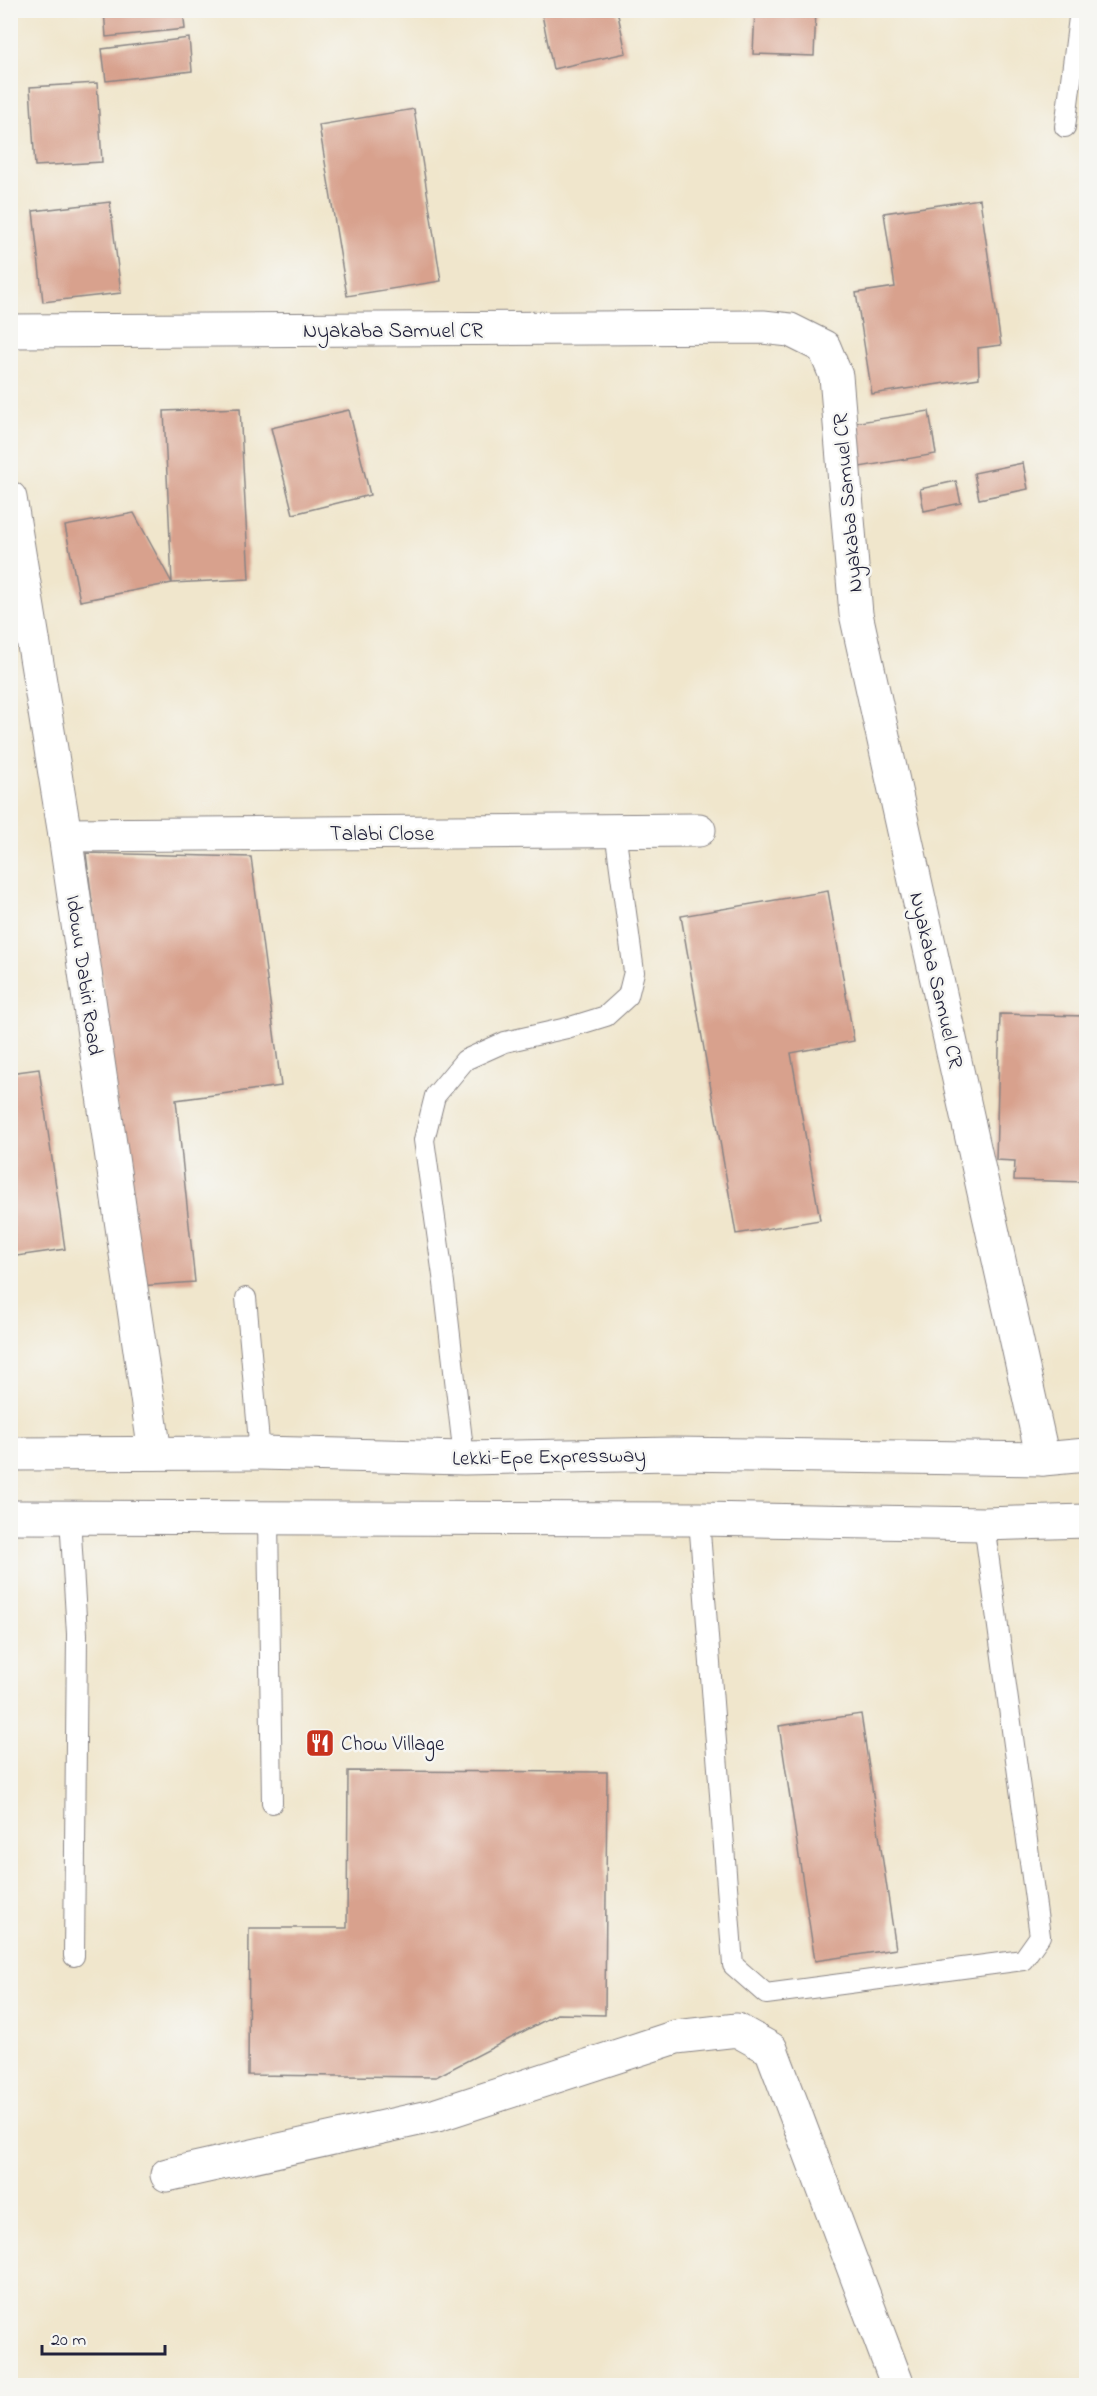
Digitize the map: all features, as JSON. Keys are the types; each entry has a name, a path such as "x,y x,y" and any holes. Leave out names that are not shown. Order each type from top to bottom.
{"main road":[{"name":"Nyakaba Samuel CR","path":"10,331 764,327 790,330 825,347 836,376 856,614 1044,1459"},
{"name":"Idowu Dabiri Road","path":"10,498 65,835 155,1453"},
{"name":"Talabi Close","path":"65,835 699,830"},
{"name":"Lekki-Epe Expressway","path":"10,1454 260,1453 464,1458 673,1454 1044,1459 1086,1455"},
{"path":"10,1517 699,1519 984,1524 1086,1521"},
{"path":"167,2175 437,2115 676,2037 738,2030 771,2049 898,2385"}],"lane":[{"path":"1065,127 1080,10"},
{"path":"464,1458 444,1283 424,1140 435,1096 465,1060 505,1042 567,1028 606,1016 628,996 634,972 615,831"},
{"path":"246,1298 260,1453"},
{"path":"70,1517 77,1634 74,1956"},
{"path":"268,1518 272,1803"},
{"path":"699,1519 733,1965 766,1994 1023,1959 1040,1936 984,1524"}],"building":[{"path":"104,10 183,10 185,29 106,37"},
{"path":"541,10 617,10 626,53 553,69"},
{"path":"755,10 816,10 814,56 753,54"},
{"path":"189,38 192,71 106,81 102,49"},
{"path":"97,83 102,162 35,166 30,87"},
{"path":"414,109 441,281 347,296 319,125"},
{"path":"10,110 18,111 12,192 10,192"},
{"path":"980,199 1001,345 978,348 979,378 872,394 856,293 895,287 884,213"},
{"path":"110,202 121,293 43,302 33,211"},
{"path":"240,408 249,579 172,583 164,411"},
{"path":"349,410 370,495 293,514 271,428"},
{"path":"929,411 936,454 860,467 853,423"},
{"path":"1023,463 1028,489 979,499 974,473"},
{"path":"956,481 961,503 924,511 920,489"},
{"path":"134,513 172,583 80,601 65,526"},
{"path":"86,853 251,857 281,1086 176,1100 195,1282 139,1286"},
{"path":"828,891 854,1041 791,1053 820,1220 736,1234 681,916"},
{"path":"1000,1014 1086,1016 1086,1182 1014,1180 1015,1161 996,1160"},
{"path":"39,1069 65,1249 10,1257 10,1073"},
{"path":"861,1714 896,1949 815,1961 779,1726"},
{"path":"348,1771 607,1772 605,2015 557,2014 436,2077 248,2075 249,1928 347,1928"}],"place":[{"name":"Chow Village","path":"320,1743"}]}
